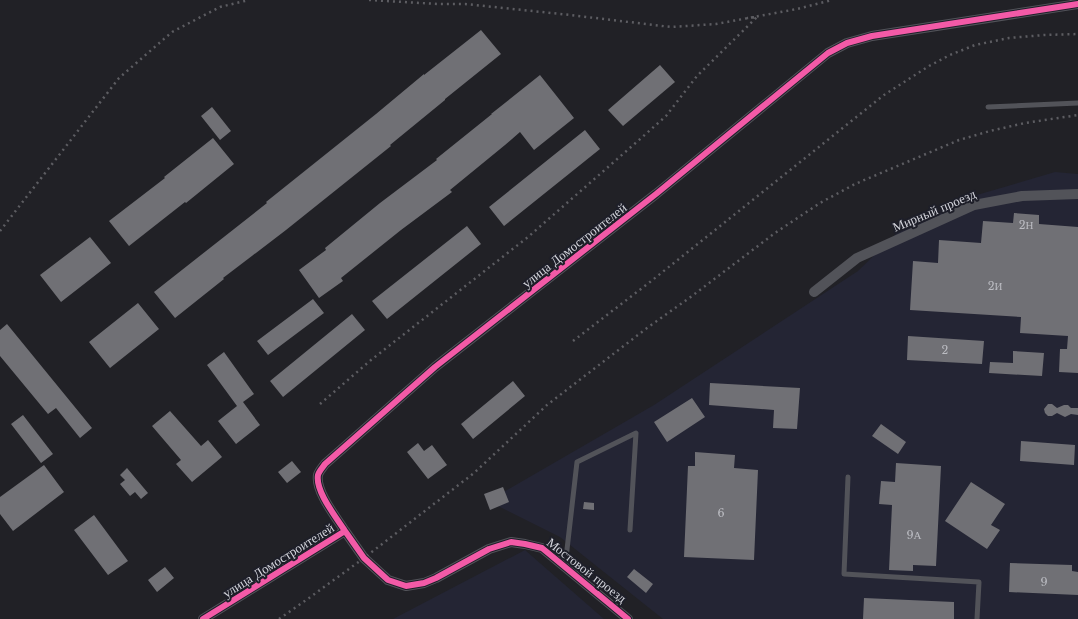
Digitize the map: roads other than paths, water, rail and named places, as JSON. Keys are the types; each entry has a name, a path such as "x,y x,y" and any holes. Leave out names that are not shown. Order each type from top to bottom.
{"street":[{"name":"улица Домостроителей","path":"203,619 345,531 322,494 318,483 318,474 325,464 435,367 656,194 828,53 847,43 872,36 1075,6"},
{"name":"Мирный проезд","path":"814,292 857,258 974,205 1022,196 1078,194"},
{"name":"Мостовой проезд","path":"345,531 364,558 388,580 406,586 424,583 489,549 512,542 542,548 628,619"}],"lane":[{"path":"988,107 1078,103"},
{"path":"565,566 576,462 636,433 630,530"},
{"path":"848,478 844,574 979,582 978,619"}],"railway":[{"path":"0,231 119,78 172,32 220,7 249,0"},
{"path":"369,0 465,4 671,27 716,24 797,9 832,0"},
{"path":"1070,0 1078,3"},
{"path":"320,404 371,360 528,237 666,116 697,76 757,17 747,18"},
{"path":"573,341 650,282 884,95 929,66 950,55 975,45 1009,38 1078,34"},
{"path":"279,619 364,558 474,473 547,405 647,328 775,233 820,203 855,184 959,140 1025,123 1078,115"}]}
